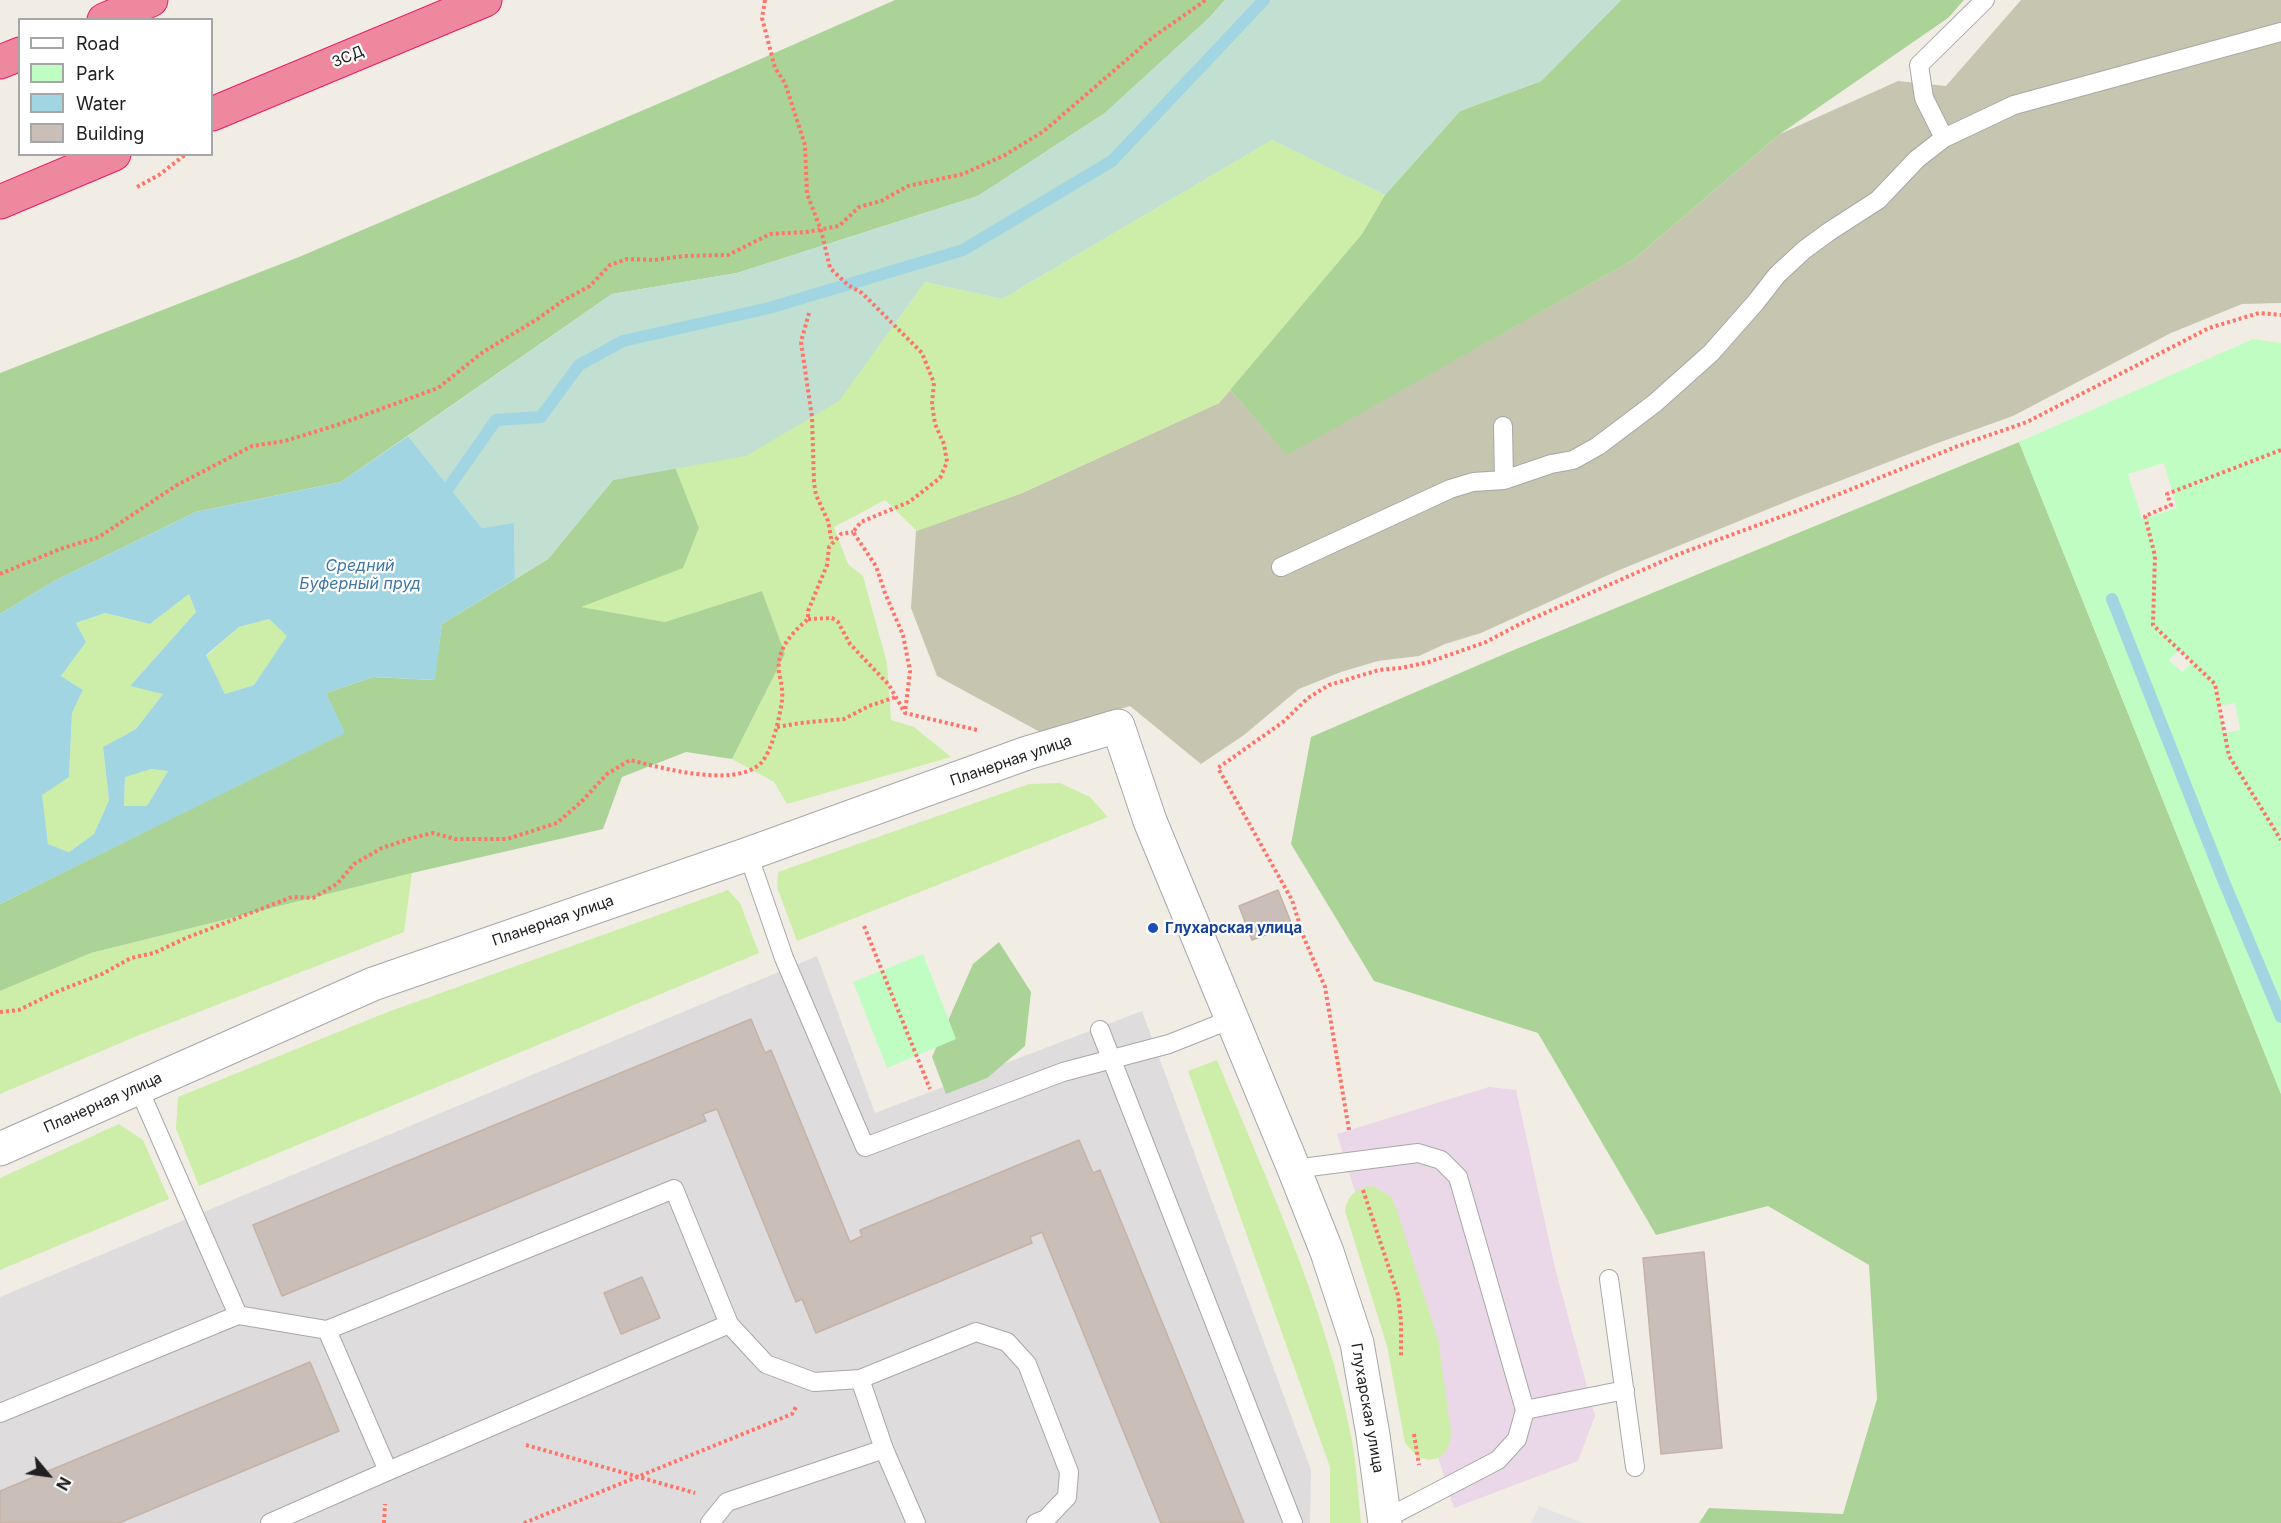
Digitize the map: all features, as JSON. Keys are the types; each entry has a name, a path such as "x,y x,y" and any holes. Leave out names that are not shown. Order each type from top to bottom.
{"highway":[{"path":"109,18 151,0"},
{"name":"ЗСД","path":"213,114 485,0"},
{"path":"0,62 18,55"},
{"path":"0,202 109,156"}],"street":[{"name":"Планерная улица","path":"0,1149 373,984 748,854 1027,753 1118,726"},
{"name":"Глухарская улица","path":"1118,726 1150,821 1327,1252 1357,1343 1385,1521"}],"lane":[{"path":"1944,138 1924,98 1920,65 1985,0"},
{"path":"1281,567 1450,489 1473,482 1504,480 1573,459 1598,446 1655,403 1711,353 1784,269 1830,231 1878,200 1917,159 1944,138 2014,105 2281,32"},
{"path":"1503,426 1504,480"},
{"path":"748,854 784,958 865,1147 1063,1072 1169,1044 1232,1019"},
{"path":"1100,1030 1293,1523"},
{"path":"138,1087 238,1315"},
{"path":"1294,1169 1418,1153 1441,1160 1458,1178 1525,1410 1517,1439 1498,1460 1420,1500 1385,1521"},
{"path":"0,1413 238,1315 327,1330 674,1189 729,1324 766,1364 814,1382 860,1378 976,1332 1007,1342 1027,1364 1069,1472 1067,1497 1046,1519 1036,1523"},
{"path":"1609,1279 1635,1467"},
{"path":"270,1523 729,1324"},
{"path":"327,1330 388,1471"},
{"path":"860,1378 884,1449 916,1523"},
{"path":"1525,1410 1625,1390"},
{"path":"710,1523 727,1502 884,1449"}],"path":[{"path":"765,0 762,18 775,68 785,83 805,145 807,194 821,230 830,268 848,285 862,293 921,353 934,383 932,404 935,424 944,444 947,462 940,478 909,502 861,522 853,532 841,534 832,543 829,547 827,565 808,611 808,619"},
{"path":"0,574 60,549 99,537 177,485 252,446 285,441 340,424 438,388 483,352 590,286 610,265 627,259 654,260 684,256 728,255 770,234 821,230 839,226 859,207 882,201 908,186 963,174 1005,155 1044,131 1153,37 1206,0"},
{"path":"809,313 801,342 812,417 814,483 816,495 828,521 832,543"},
{"path":"1401,1365 1401,1322 1398,1295 1354,1161 1326,987 1304,938 1292,900 1218,768 1283,722 1308,698 1329,685 1379,670 1430,662 1486,642 1520,624 1679,554 1802,509 1958,446 2027,422 2209,328 2259,313 2281,315"},
{"path":"2281,450 2167,494 2171,505 2145,516 2156,556 2153,625 2215,684 2229,756 2281,840"},
{"path":"853,532 874,563 903,635 910,671 905,713"},
{"path":"0,1012 19,1010 102,974 131,958 174,945 186,938 292,897 313,898 337,884 354,864 382,848 433,833 456,838 507,838 557,823 607,774 630,760 696,774 736,775 759,765 767,754 782,699 780,655 789,635 808,619 832,618 838,622 850,644 889,685 905,713 978,730 987,730"},
{"path":"776,727 844,719 896,696"},
{"path":"864,926 941,1117"},
{"path":"524,1523 792,1414 814,1382"},
{"path":"1411,1424 1417,1445 1421,1477 1420,1500"},
{"path":"478,1432 727,1502"}],"shaded area":[{"path":"1225,0 1621,0 1541,81 1460,111 1385,195 1272,140 1002,299 925,282 839,401 746,456 613,480 548,559 515,579 514,524 482,528 408,436 612,294 737,273 978,196 1105,113 1209,18"},
{"path":"2021,0 2281,0 2281,303 2242,304 2171,333 2013,416 1793,499 1617,571 1481,633 1445,644 1419,656 1378,661 1341,672 1299,689 1244,735 1201,764 1130,706 1040,732 937,676 911,608 916,531 1022,493 1219,403 1230,390 1287,454 1633,260 1780,134 1898,81 1946,86"},
{"path":"817,956 875,1113 1142,1011 1311,1470 1310,1523 0,1523 0,1297"},
{"path":"1489,1087 1516,1090 1555,1268 1595,1416 1578,1461 1454,1508 1337,1134"},
{"path":"1539,1506 1583,1523 1531,1523"}],"green space":[{"path":"895,0 1225,0 1209,18 1105,113 978,196 737,273 612,294 341,482 196,512 54,581 0,614 0,373 299,257"},
{"path":"1621,0 1964,0 1948,18 1780,134 1633,260 1287,455 1230,390 1362,234 1385,195 1460,111 1541,81"},
{"path":"1272,140 1385,195 1362,234 1219,403 1022,493 917,531 885,500 834,527 848,564 863,576 887,663 891,720 914,727 951,757 787,804 774,782 732,759 785,654 762,591 665,622 579,607 683,567 699,528 675,467 746,456 894,325 925,282 1002,299"},
{"path":"2253,339 2281,343 2281,1094 2019,442","holes":["2164,463 2177,508 2142,519 2128,474","2179,650 2192,663 2182,672 2169,660","2235,703 2240,730 2224,733 2218,706"]},
{"path":"2019,442 2281,1094 2281,1523 1699,1523 1709,1508 1843,1514 1877,1399 1869,1265 1768,1206 1656,1235 1538,1033 1374,981 1291,844 1311,737 1509,652"},
{"path":"675,467 699,528 683,568 581,607 665,622 762,591 785,654 732,759 686,752 622,777 603,829 412,873 91,953 0,991 0,904 344,733 326,693 373,677 434,680 442,624 548,559 613,480"},
{"path":"189,594 196,612 130,686 164,693 136,729 103,747 109,800 94,834 69,852 48,844 41,795 69,776 72,713 83,690 61,676 86,642 76,623 105,613 150,624"},
{"path":"269,619 288,636 254,685 225,694 206,656 239,627"},
{"path":"151,769 168,771 147,806 124,806 125,776"},
{"path":"1060,783 1090,797 1108,817 797,941 777,887 778,872 1029,784"},
{"path":"412,873 404,932 137,1036 0,1094 0,991 91,953"},
{"path":"728,890 740,903 759,953 199,1186 176,1129 178,1097 385,1013"},
{"path":"999,942 1031,992 1025,1046 987,1078 946,1094 932,1057 973,964"},
{"path":"923,954 956,1039 887,1068 853,982"},
{"path":"1217,1060 1276,1200 1328,1343 1352,1441 1361,1523 1330,1523 1330,1467 1188,1071"},
{"path":"119,1124 143,1140 169,1199 0,1270 0,1178"},
{"path":"1373,1186 1390,1196 1395,1205 1438,1339 1451,1432 1446,1451 1439,1458 1429,1460 1418,1457 1405,1443 1387,1346 1345,1211 1348,1200 1354,1193"}],"water":[{"name":"Средний Буферный пруд","path":"408,436 482,528 514,523 515,579 442,624 435,680 373,677 326,693 345,733 0,904 0,614 54,581 196,512 341,482","holes":["189,594 196,612 130,686 163,694 136,729 103,747 109,800 94,834 69,852 48,844 42,795 69,777 72,713 83,690 61,676 86,642 76,623 105,613 150,624","269,619 287,636 254,685 225,694 206,655 239,627","151,769 168,771 147,806 124,806 125,777"]}],"building":[{"path":"1278,890 1292,925 1252,940 1239,906"},
{"path":"751,1019 765,1053 771,1050 850,1242 862,1236 860,1230 1079,1140 1093,1173 1100,1170 1244,1523 1161,1523 1042,1232 1030,1237 1032,1243 816,1333 802,1299 796,1302 717,1109 703,1114 706,1121 282,1296 253,1225"},
{"path":"1704,1252 1722,1448 1661,1454 1643,1258"},
{"path":"642,1277 660,1318 621,1334 604,1293"},
{"path":"310,1362 339,1431 119,1523 0,1523 0,1491"}],"waterway":[{"path":"449,487 496,420 541,417 579,365 623,341 769,308 963,250 1112,161 1264,0"},
{"path":"2112,599 2224,882 2281,1017"}],"place":[{"name":"Глухарская улица","path":"1153,928"}]}
